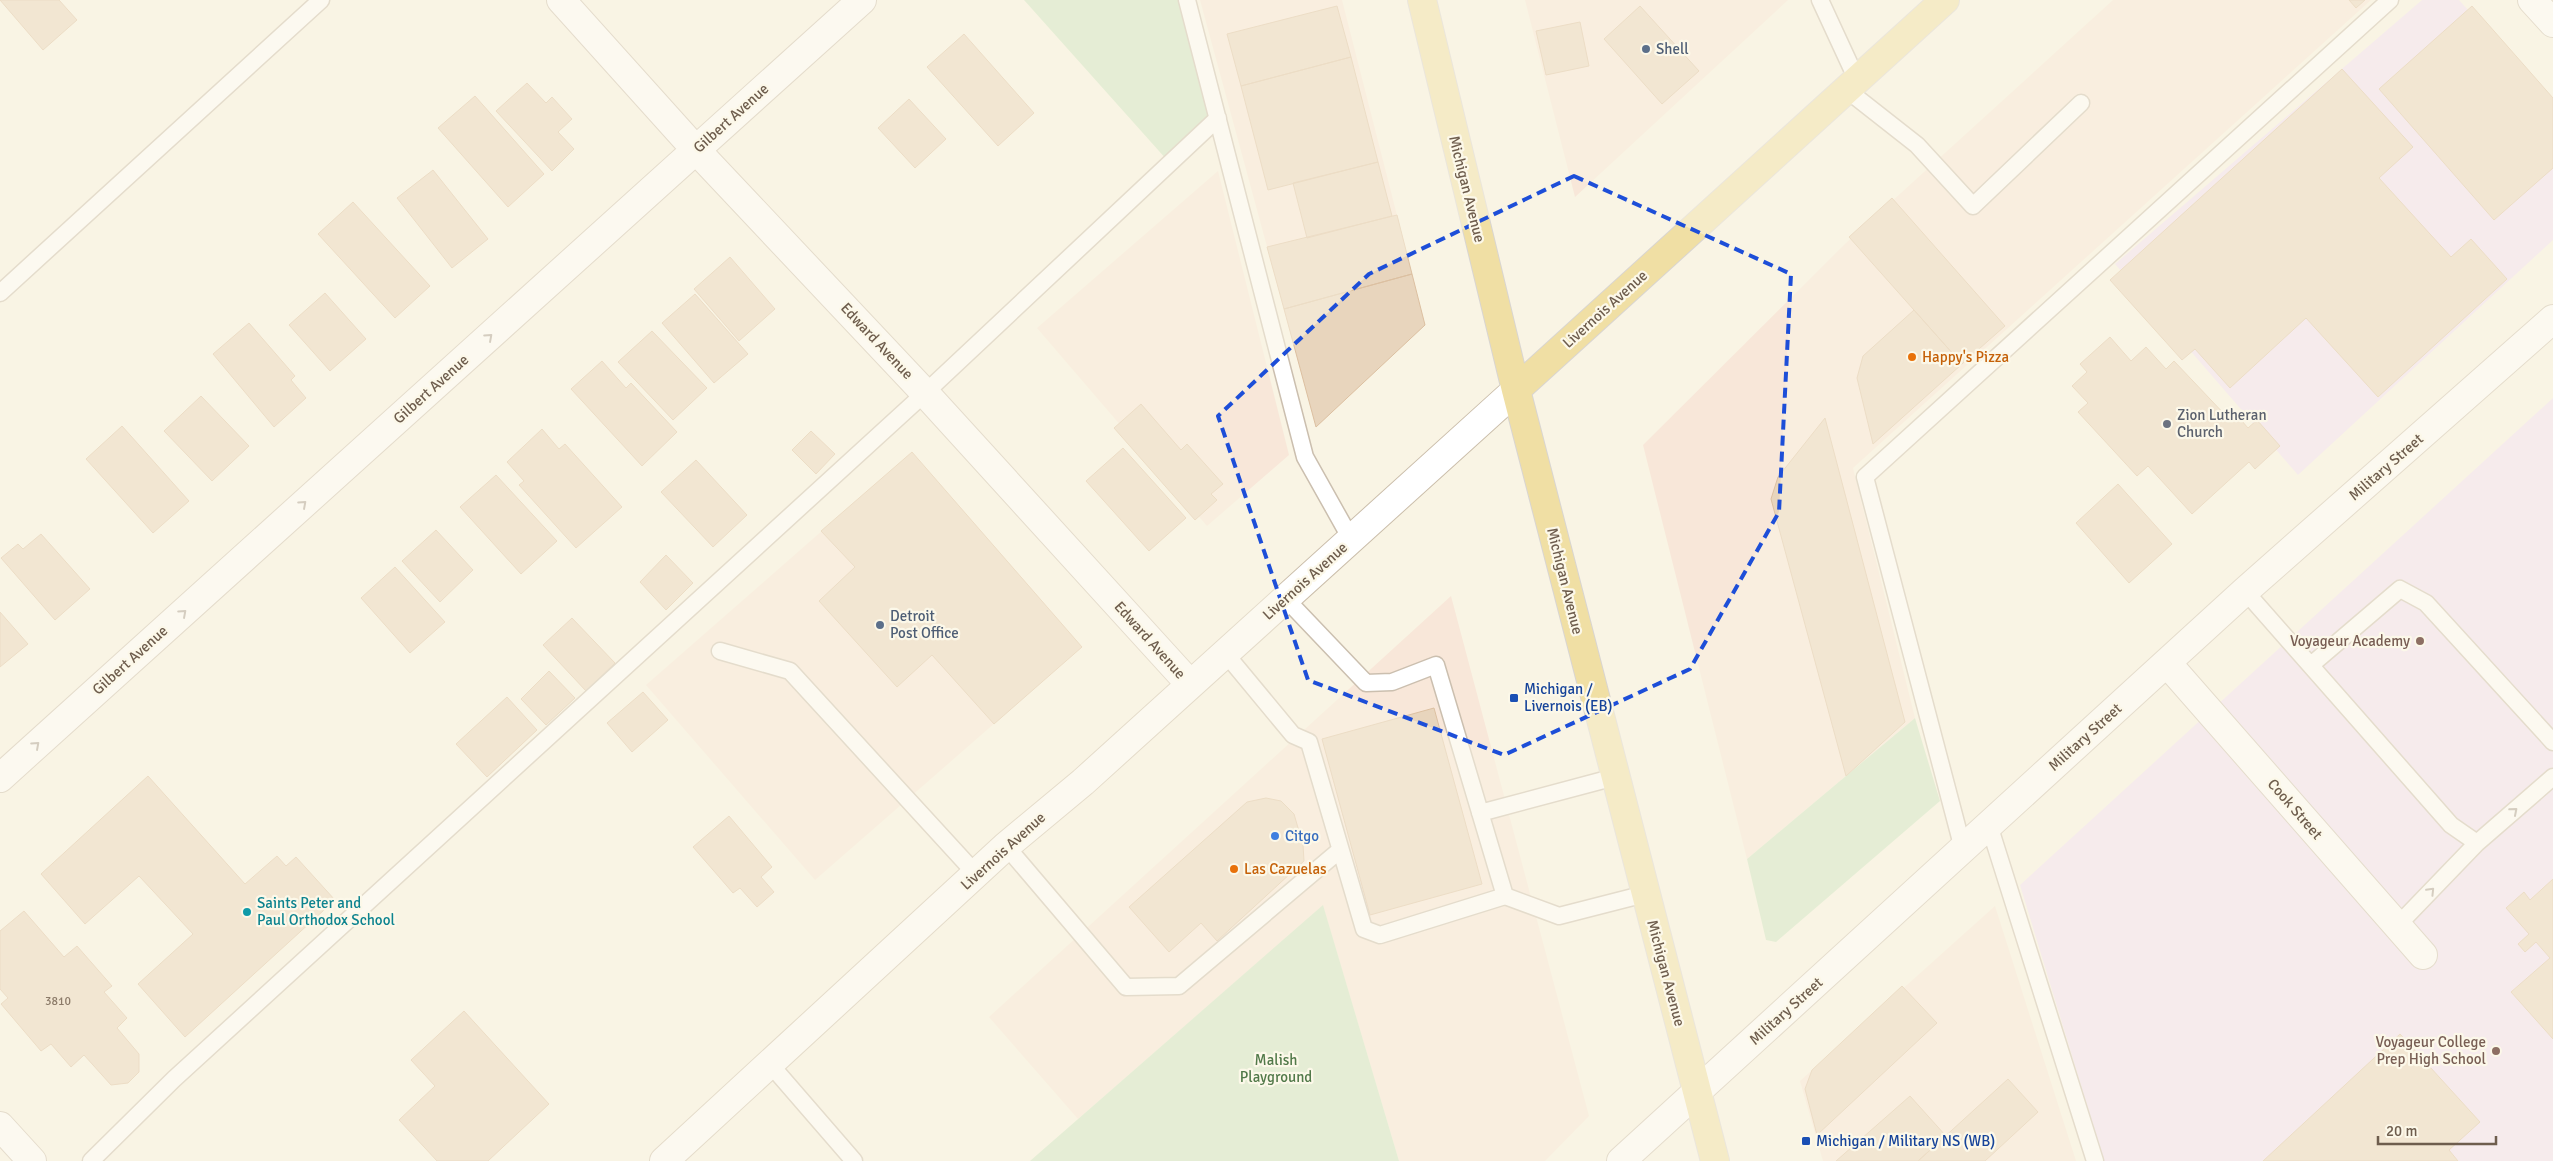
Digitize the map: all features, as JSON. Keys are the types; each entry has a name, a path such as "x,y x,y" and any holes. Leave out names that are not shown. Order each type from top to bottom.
{"main road":[{"name":"Michigan Avenue","path":"1422,0 1516,390 1715,1161"},
{"name":"Livernois Avenue","path":"1516,390 1945,0"}],"street":[{"name":"Edward Avenue","path":"560,0 696,150 925,393 1190,684"},
{"name":"Gilbert Avenue","path":"0,778 862,0"},
{"path":"2532,0 2553,23"},
{"name":"Military Street","path":"1621,1161 2245,591 2553,319"},
{"name":"Livernois Avenue","path":"664,1161 1006,846 1083,782 1516,390"},
{"name":"Cook Street","path":"2167,663 2424,955"},
{"path":"0,1126 32,1161"}],"lane":[{"path":"0,293 320,0"},
{"path":"1187,0 1305,457 1351,539"},
{"path":"1820,0 1852,85 1917,145 1973,206 2081,103"},
{"path":"1963,849 1865,477 2390,0"},
{"path":"92,1161 174,1079 925,393 1218,118"},
{"path":"2311,666 2400,589 2426,603 2553,742"},
{"path":"2245,591 2451,825 2477,843"},
{"path":"1285,598 1366,683 1392,682 1436,665 1506,896"},
{"path":"720,651 790,672 976,874"},
{"path":"1225,653 1294,735 1308,742 1364,930 1380,935 1506,896 1560,916 1645,894"},
{"path":"1480,813 1615,777"},
{"path":"2397,926 2477,843 2553,777"},
{"path":"1989,825 2095,1161"},
{"path":"1006,846 1126,987 1146,988 1180,986 1340,850"},
{"path":"770,1064 854,1161"}],"highlighted area":[{"path":"1574,176 1791,274 1779,512 1690,669 1504,755 1308,680 1218,416 1369,274"}],"shaded area":[{"path":"1200,0 1342,0 1425,325 1316,427"},
{"path":"1525,0 1788,0 1575,197"},
{"path":"2113,0 2371,0 1853,468 1915,718 1747,859 1643,445 1846,243"},
{"path":"2422,0 2459,0 2553,103 2553,240 2298,475 2115,264"},
{"path":"1218,171 1289,455 1207,526 1037,328"},
{"name":"Voyageur Academy","path":"2553,398 2553,1161 2104,1161 2020,885"},
{"path":"912,452 1082,647 815,880 646,685"},
{"path":"1451,596 1589,1116 1545,1161 1399,1161 1323,906 1078,1119 989,1017"},
{"path":"1995,906 2076,1161 1823,1161 1800,1081"}],"green space":[{"path":"1024,0 1187,0 1216,116 1167,160"},
{"path":"1915,718 1940,801 1776,942 1766,940 1747,859"},
{"name":"Malish Playground","path":"1323,905 1399,1161 1030,1161"}],"building":[{"path":"0,0 59,0 77,20 43,50"},
{"path":"2349,0 2365,0 2356,8"},
{"path":"1337,6 1351,57 1241,86 1227,34"},
{"path":"1640,6 1699,71 1662,104 1604,39"},
{"path":"2472,6 2553,98 2553,168 2494,220 2379,89"},
{"path":"1580,22 1589,66 1546,75 1536,31"},
{"path":"964,34 1034,113 998,146 927,67"},
{"path":"1351,57 1378,162 1268,190 1241,86"},
{"path":"2342,69 2413,147 2379,178 2451,257 2471,239 2507,279 2378,397 2306,318 2230,388 2195,349 2182,360 2110,280"},
{"path":"527,83 546,103 552,97 572,119 558,132 574,149 552,171 496,111"},
{"path":"475,96 544,174 508,207 438,128"},
{"path":"909,99 946,139 915,168 878,128"},
{"path":"1378,162 1392,216 1307,238 1293,183"},
{"path":"433,170 488,239 452,268 397,198"},
{"path":"1892,198 2005,326 1962,364 1849,237"},
{"path":"353,202 430,286 395,318 318,234"},
{"path":"1397,215 1412,274 1284,309 1267,247"},
{"path":"730,257 775,309 739,341 694,289"},
{"path":"1412,274 1425,325 1316,427 1284,309"},
{"path":"325,293 366,339 330,371 289,325"},
{"path":"695,294 748,354 714,383 662,323"},
{"path":"1914,310 1962,364 1873,444 1857,378 1863,356"},
{"path":"249,323 295,376 291,380 306,398 274,427 213,354"},
{"path":"652,331 707,388 673,420 618,362"},
{"name":"Zion Lutheran Church","path":"2110,337 2131,361 2146,347 2166,369 2174,361 2229,419 2235,413 2248,428 2257,420 2280,446 2255,469 2249,462 2192,514 2148,466 2137,476 2078,412 2088,403 2072,386 2087,372 2080,364"},
{"path":"602,361 626,388 631,383 677,432 642,466 571,389"},
{"path":"201,396 249,446 212,481 164,431"},
{"path":"1141,404 1181,450 1187,444 1223,484 1211,494 1217,500 1195,520 1114,428"},
{"path":"1825,418 1905,722 1846,776 1771,499 1778,477"},
{"path":"122,426 189,501 153,533 86,459"},
{"path":"542,429 559,449 565,444 622,507 576,548 519,485 524,481 507,462"},
{"path":"811,431 835,454 816,474 792,450"},
{"path":"1123,448 1186,518 1149,551 1086,481"},
{"path":"912,452 1082,647 994,724 932,655 897,687 819,601 855,567 821,531"},
{"path":"696,460 747,515 713,547 661,492"},
{"path":"496,475 557,541 521,574 460,507"},
{"path":"2118,484 2172,544 2129,583 2076,523"},
{"path":"436,530 473,570 440,602 402,561"},
{"path":"41,534 90,589 55,620 1,558 18,544 23,549"},
{"path":"666,555 693,583 666,610 640,582"},
{"path":"395,567 445,622 410,653 361,598"},
{"path":"0,612 28,644 0,667"},
{"path":"572,618 615,663 586,691 543,645"},
{"path":"549,671 575,698 546,725 521,699"},
{"path":"643,692 668,720 632,752 607,723"},
{"path":"507,697 537,730 487,777 456,744"},
{"path":"1434,708 1482,884 1370,915 1322,739"},
{"name":"Saints Peter and Paul Orthodox School","path":"148,776 245,884 277,856 286,866 296,857 335,900 185,1037 138,984 193,934 139,876 85,924 41,874"},
{"name":"Las Cazuelas","path":"1266,798 1281,801 1294,814 1303,845 1304,861 1217,941 1201,923 1169,952 1129,907 1247,802"},
{"path":"729,816 772,867 761,877 774,892 757,907 740,888 733,893 693,847"},
{"path":"2553,879 2553,1039 2511,992 2550,958 2536,942 2525,952 2518,944 2529,934 2506,908 2524,892 2530,900"},
{"path":"24,911 64,957 77,946 112,986 104,992 127,1018 117,1028 139,1054 139,1072 128,1083 111,1085 84,1055 71,1067 51,1044 41,1051 1,1004 8,998 0,989 0,931"},
{"path":"1902,986 1937,1023 1817,1135 1805,1089 1812,1070"},
{"path":"464,1011 549,1104 488,1161 437,1161 399,1120 435,1086 411,1060"},
{"path":"2400,1034 2480,1122 2449,1150 2458,1161 2263,1161"},
{"path":"2008,1079 2038,1112 1985,1161 1918,1161"},
{"path":"1910,1096 1946,1136 1918,1161 1836,1161"}],"place":[{"name":"Shell","path":"1646,49"},
{"name":"Happy's Pizza","path":"1912,357"},
{"name":"Zion Lutheran Church","path":"2167,424"},
{"name":"Detroit Post Office","path":"880,625"},
{"name":"Voyageur Academy","path":"2420,641"},
{"name":"Michigan / Livernois (EB)","path":"1514,698"},
{"name":"Citgo","path":"1275,836"},
{"name":"Las Cazuelas","path":"1234,869"},
{"name":"Saints Peter and Paul Orthodox School","path":"247,912"},
{"name":"Voyageur College Prep High School","path":"2496,1051"},
{"name":"Michigan / Military NS (WB)","path":"1806,1141"}]}
